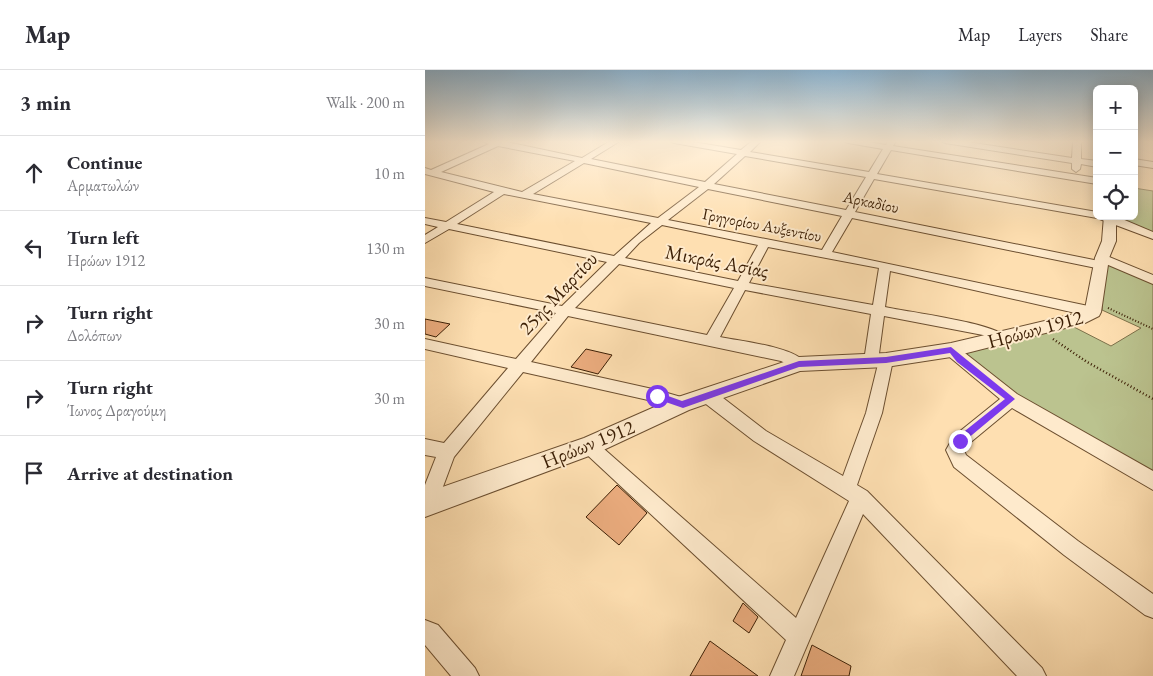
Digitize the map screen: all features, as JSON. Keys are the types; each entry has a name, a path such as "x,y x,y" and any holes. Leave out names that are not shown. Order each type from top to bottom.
{"street":[{"path":"524,195 567,169"},
{"name":"Αρκαδίου","path":"629,169 1101,262 1153,280"},
{"name":"25ης Μαρτίου","path":"426,504 447,452 565,311 635,241 725,169"},
{"path":"838,169 1093,214"},
{"path":"825,254 875,169"},
{"path":"1029,169 1093,181"},
{"path":"1076,169 1076,178"},
{"name":"Γρηγορίου Αυξεντίου","path":"429,172 502,191 1094,307"},
{"path":"425,240 502,191"},
{"name":"Μικράς Ασίας","path":"425,220 740,285 987,331 1001,339"},
{"name":"Ηρώων 1912","path":"426,504 589,446 683,404 799,364 879,360 951,350 1079,319 1094,307 1101,262 1109,241 1105,220"},
{"path":"1114,220 1153,236"},
{"path":"711,341 765,242"},
{"path":"782,676 800,637 853,493 874,413 879,360 878,312 885,266"},
{"path":"425,282 785,356 799,364"},
{"path":"425,344 657,396 683,404"},
{"path":"951,350 960,360 1011,399 1153,481"},
{"path":"708,396 760,436 853,493 1034,676"},
{"path":"1011,399 960,441 955,450 960,461 1071,548 1153,607"},
{"path":"589,446 800,637"},
{"path":"425,447 447,452"},
{"path":"425,631 430,633 467,676"}],"path":[{"path":"1094,307 1153,329"},
{"path":"1039,330 1087,362 1153,399"}],"green space":[{"path":"1138,189 1153,191 1153,234 1123,220 1138,220"},
{"path":"1105,263 1153,283 1153,476 1016,397 963,354 1072,326 1111,346 1141,328 1102,310"}],"building":[{"path":"425,319 450,324 436,337 425,334"},
{"path":"586,349 612,355 598,374 571,367"},
{"path":"617,485 647,513 619,545 586,517"},
{"path":"743,603 758,617 749,633 733,621"},
{"path":"710,641 758,676 690,676"},
{"path":"812,645 851,666 849,676 801,676"}],"route":[{"path":"657,396 683,404 799,364 886,360 951,350 960,360 1011,399 960,441"}]}
